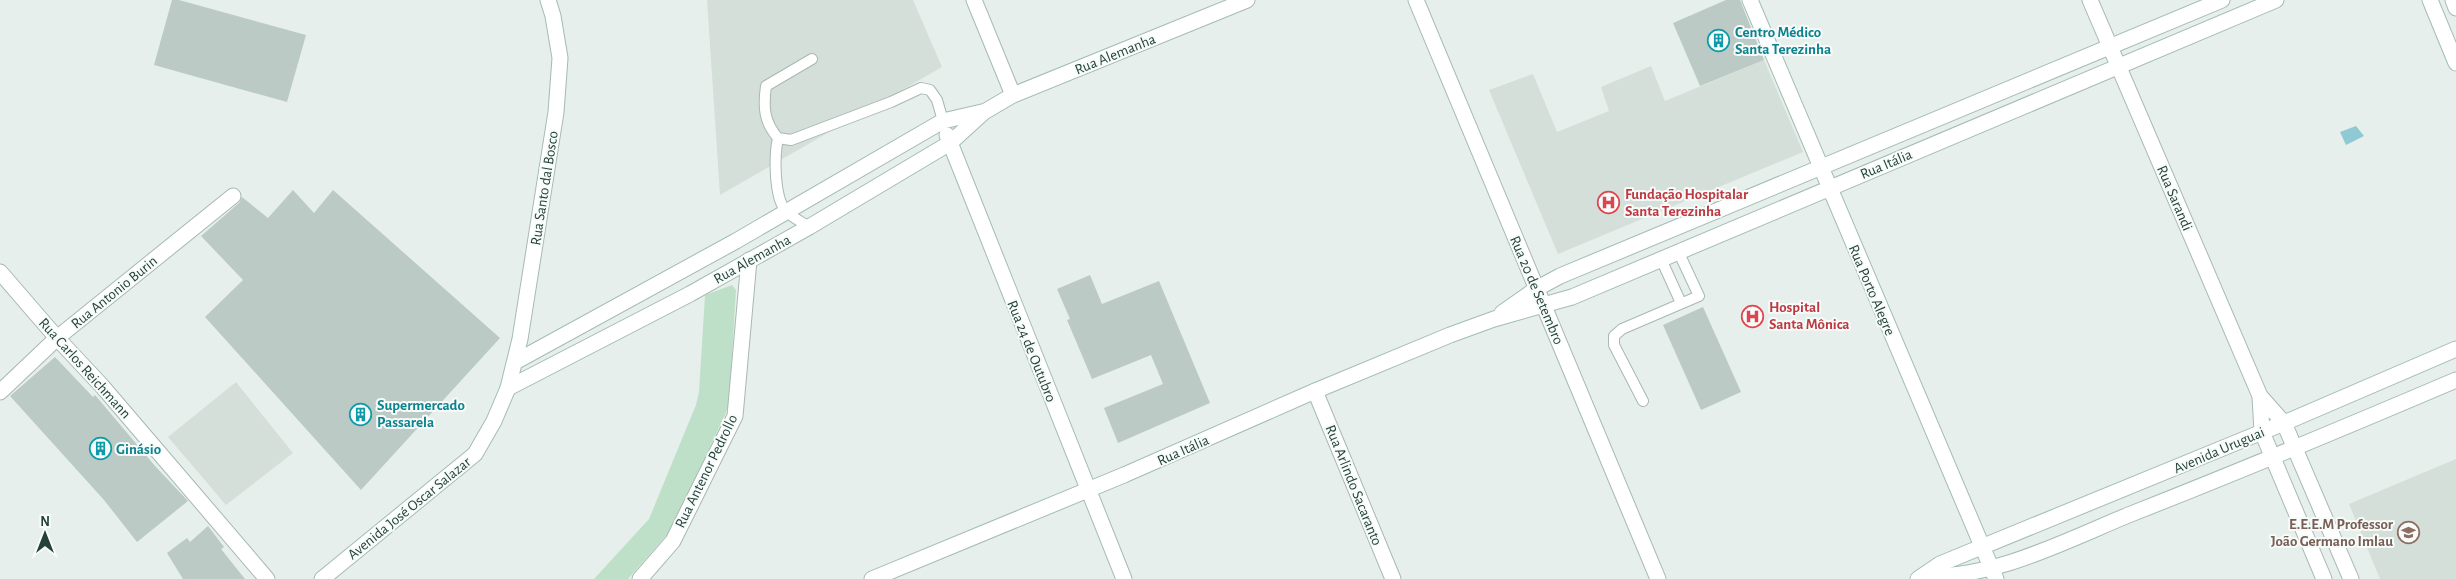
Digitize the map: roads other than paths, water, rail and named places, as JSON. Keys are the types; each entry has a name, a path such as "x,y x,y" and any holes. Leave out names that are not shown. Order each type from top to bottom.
{"main road":[{"name":"Rua Santo dal Bosco","path":"512,376 556,112 560,58 554,16 548,0"},
{"path":"974,0 1013,95"},
{"name":"Rua Alemanha","path":"512,376 690,294 809,227 950,143 984,112 1013,95 1248,0"},
{"name":"Rua 20 de Setembro","path":"1416,0 1658,579"},
{"name":"Rua Porto Alegre","path":"1750,0 1993,573"},
{"name":"Rua Sarandi","path":"2090,0 2260,396 2284,423 2351,579"},
{"name":"Rua Itália","path":"1494,319 1536,289 1560,276 2222,0"},
{"name":"Rua Itália","path":"872,579 1088,490 1315,391 1450,335 1494,319 1544,306 1661,259 2276,0"},
{"path":"2430,0 2456,63"},
{"path":"2453,0 2456,8"},
{"name":"Rua Alemanha","path":"512,376 786,211 943,121 984,112"},
{"name":"Rua 24 de Outubro","path":"943,121 950,143 1124,579"},
{"name":"Rua Antonio Burin","path":"0,392 57,338 233,196"},
{"name":"Rua Antenor Pedrollo","path":"640,579 673,541 735,416 749,260"},
{"name":"Rua Carlos Reichmann","path":"0,272 57,338 102,386 267,579"},
{"name":"Avenida Uruguai","path":"1922,577 1940,564 2284,423 2456,349"},
{"name":"Avenida José Oscar Salazar","path":"322,579 475,454 494,421 512,376"},
{"name":"Avenida Uruguai","path":"1922,577 1993,573 2028,555 2296,449 2456,380"},
{"name":"Rua Arlindo Sacaranto","path":"1315,391 1393,579"},
{"name":"Rua Sarandi","path":"2260,396 2262,432 2324,579"},
{"path":"2154,477 2166,500"}],"lane":[{"path":"812,59 766,86 764,101 768,127 778,138 791,140 891,102 921,88 930,90 937,100 943,121"},
{"path":"778,138 776,150 778,198 786,211 809,227"},
{"path":"1642,401 1614,345 1614,336 1622,328 1699,296 1678,252"},
{"path":"1661,259 1681,303"}],"water":[{"path":"2356,126 2364,136 2346,145 2340,132"}],"place":[{"name":"Centro Médico Santa Terezinha","path":"1719,41"},
{"name":"Fundação Hospitalar Santa Terezinha","path":"1609,203"},
{"name":"Hospital Santa Mônica","path":"1753,316"},
{"name":"Supermercado Passarela","path":"361,414"},
{"name":"Ginásio","path":"100,449"},
{"name":"E.E.E.M Professor João Germano Imlau","path":"2409,533"}]}
